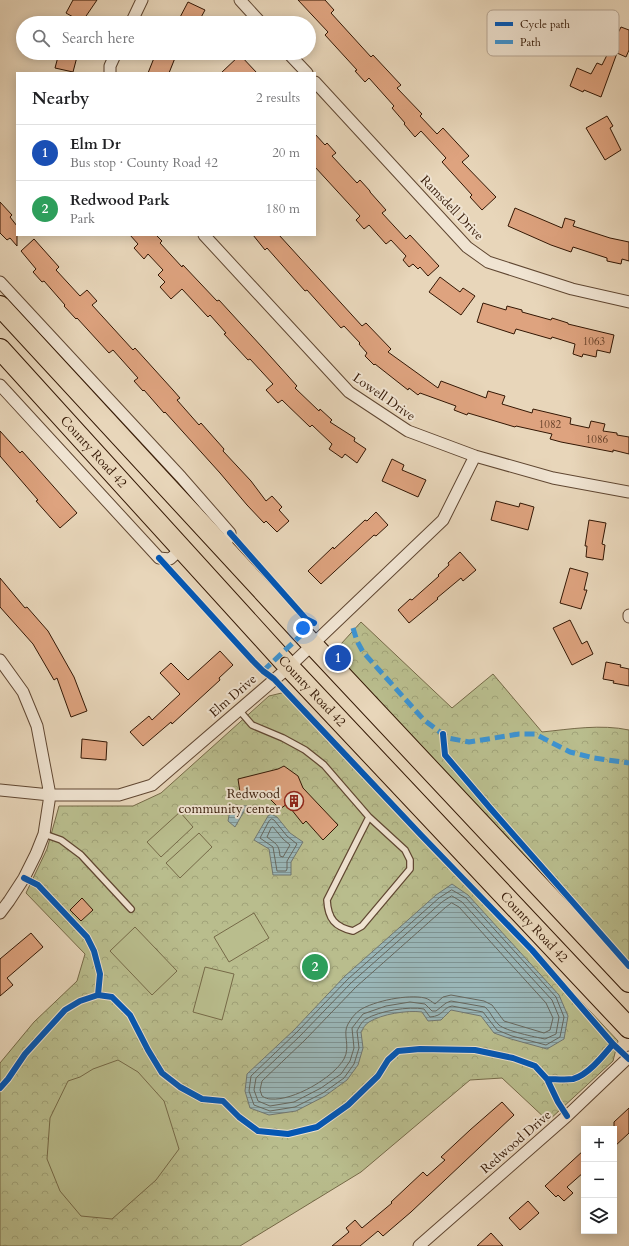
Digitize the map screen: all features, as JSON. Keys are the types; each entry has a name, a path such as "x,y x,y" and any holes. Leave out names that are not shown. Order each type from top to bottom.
{"highway":[{"path":"0,306 312,644 629,982"},
{"name":"County Road 42","path":"0,349 289,667 629,1028"}],"street":[{"path":"134,16 142,0"},
{"path":"240,0 255,16"},
{"path":"110,72 110,66 113,60"},
{"path":"295,60 306,72"},
{"name":"Ramsdell Drive","path":"316,83 467,247 488,262 572,290 629,302"},
{"name":"Lowell Drive","path":"205,236 349,392 408,431 475,456 552,478 629,492"},
{"path":"0,282 181,477 230,533 224,549"},
{"path":"0,386 158,558 170,559 182,549"},
{"name":"Elm Drive","path":"0,790 50,795 119,795 152,785 289,667 443,520 475,456"},
{"path":"0,660 23,692 37,726 50,795 44,834 36,854 24,878 0,912"},
{"name":"Redwood Drive","path":"419,1246 567,1116 629,1056"}],"lane":[{"path":"239,710 252,725 283,738 305,750 324,765 369,817 405,850 410,860 410,869 362,926 354,931 343,928 332,920 328,909 328,900 369,817"},
{"path":"44,834 62,840 81,855 131,909"}],"green space":[{"path":"361,622 452,708 493,674 542,732 597,727 629,730 629,964 331,655"},
{"path":"290,691 618,1041 613,1061 548,1121 502,1078 470,1080 361,1172 240,1246 0,1246 0,1063 34,1022 77,981 85,954 26,893 47,849 59,806 133,806 161,793 269,696"},
{"path":"180,812 193,827 161,857 147,842"},
{"path":"199,833 212,847 180,878 166,863"},
{"path":"254,913 269,938 229,962 214,937"},
{"path":"135,927 177,971 152,995 110,951"},
{"path":"205,967 234,974 222,1020 193,1012"},
{"path":"118,1060 138,1072 164,1101 179,1149 156,1180 112,1219 81,1216 60,1191 47,1159 50,1118 68,1081 80,1077 93,1069"}],"water":[{"path":"231,805 247,806 235,827 228,821"},
{"path":"271,814 277,817 290,833 303,842 291,862 291,875 273,875 269,849 254,840 268,816"},
{"path":"452,884 468,895 559,995 568,1016 564,1039 547,1049 494,1033 481,1016 451,1010 441,1020 428,1021 422,1012 395,1013 374,1019 365,1025 361,1032 363,1048 358,1065 347,1080 325,1096 296,1111 269,1115 250,1108 245,1091 247,1074 294,1030 345,976 436,895"}],"building":[{"path":"73,0 97,0 86,16 71,16 66,13"},
{"path":"298,0 325,0 334,10 331,13 371,57 373,55 401,85 397,88 422,114 420,116 437,134 443,128 469,156 462,162 496,197 482,210 470,197 472,195 442,162 446,158 421,131 415,137 392,108 394,106 369,78 365,82 355,71 357,70 325,35 328,32 316,19 316,16 313,16"},
{"path":"188,2 205,10 202,16 181,16"},
{"path":"621,27 629,30 629,50 626,57 619,54 619,31"},
{"path":"606,56 616,56 601,97 584,90 583,92 570,86 577,68 591,74 597,63 602,65"},
{"path":"57,60 76,60 73,72 55,68"},
{"path":"153,60 174,60 169,72 148,72"},
{"path":"235,60 245,60 256,72 222,72"},
{"path":"607,116 613,126 610,128 621,150 605,160 586,128"},
{"path":"316,135 325,145 327,143 336,153 332,156 357,183 360,180 370,191 386,210 382,213 406,239 410,235 439,266 428,276 420,267 418,269 413,264 409,267 403,260 406,256 391,240 386,244 369,225 364,229 356,220 360,216 316,168"},
{"path":"0,202 12,215 10,217 16,225 17,246 10,238 7,240 0,233"},
{"path":"515,208 562,228 565,218 575,221 573,226 610,238 629,242 629,261 622,259 621,264 607,261 607,258 573,247 571,252 508,226"},
{"path":"131,236 157,236 162,241 160,243 182,267 183,265 217,301 219,300 262,347 297,386 295,388 319,411 320,409 332,420 330,422 355,438 354,441 366,449 357,463 345,454 342,458 329,449 332,444 312,425 310,427 282,400 278,403 266,390 273,384 224,334 226,333 210,315 208,317 182,289 171,299 160,287 165,282 158,275 163,270 148,254 144,259 134,248 138,244"},
{"path":"254,236 280,236 362,326 366,323 391,349 388,352 438,388 441,381 486,398 488,391 505,396 502,404 532,413 533,409 571,418 570,424 589,428 591,421 605,424 603,431 629,437 629,454 561,442 550,439 552,434 515,427 468,413 467,415 454,410 456,406 420,393 418,395 409,388 408,390 375,364 374,365 365,356 367,353 359,344 360,343 344,326 341,328 307,290 305,291 267,248 265,250"},
{"path":"34,239 59,267 56,270 80,296 87,290 97,301 92,305 133,350 135,348 173,390 180,398 177,400 199,425 201,423 224,449 223,451 251,481 266,501 272,496 282,507 279,510 289,521 277,532 266,521 264,523 165,412 164,413 144,390 143,391 134,381 138,378 113,350 109,353 64,306 65,305 44,281 42,282 33,272 36,269 21,251"},
{"path":"440,277 460,292 463,288 475,296 461,315 429,292"},
{"path":"483,303 506,310 507,306 551,320 552,318 568,324 614,335 610,353 597,350 596,357 583,354 582,357 573,354 575,344 516,329 514,334 477,322"},
{"path":"0,431 20,453 22,451 77,513 60,528 0,456"},
{"path":"392,459 404,465 402,470 426,480 418,497 382,481"},
{"path":"496,501 519,507 520,503 534,507 528,530 491,520"},
{"path":"376,512 388,525 376,536 374,535 321,584 308,571 333,547 334,549 365,520 367,521"},
{"path":"589,520 606,523 602,544 605,545 603,560 586,557 587,546 585,546"},
{"path":"460,552 476,570 463,581 461,578 409,623 398,610 410,599 412,600 439,576 438,575 449,565 448,563"},
{"path":"570,568 588,573 584,590 587,590 581,609 560,603"},
{"path":"0,578 25,608 27,607 48,631 74,677 87,711 71,717 57,678 54,680 33,644 0,607"},
{"path":"570,620 582,644 587,641 593,654 572,665 553,628"},
{"path":"220,651 233,665 219,678 220,680 172,724 171,722 143,746 130,732 149,716 152,720 180,694 160,673 171,663 188,680"},
{"path":"606,662 621,665 620,667 629,669 629,686 613,683 614,681 603,679"},
{"path":"82,739 107,742 106,760 81,758"},
{"name":"Redwood community center","path":"284,766 298,776 303,788 338,825 323,840 306,821 303,824 287,804 280,809 264,793 241,799 238,779 278,769"},
{"path":"82,898 93,910 81,921 70,910"},
{"path":"31,933 43,947 7,978 13,985 0,996 0,959"},
{"path":"502,1102 514,1115 411,1212 383,1236 378,1231 360,1246 332,1246 349,1232 346,1228 355,1220 362,1228 392,1203 391,1202 423,1172 427,1176 445,1160 441,1157"},
{"path":"629,1108 629,1133 617,1144 617,1126 614,1126 614,1122"},
{"path":"581,1153 581,1175 567,1187 573,1193 564,1201 558,1195 556,1197 545,1186"},
{"path":"528,1201 539,1213 520,1230 509,1218"},
{"path":"491,1233 503,1246 477,1246"}],"marked path":[{"path":"263,671 314,623"},
{"path":"353,628 357,641 363,652 424,720 448,738 469,742 519,734 535,734 570,752 594,758 629,763"}],"cycle path":[{"path":"230,533 306,619 314,623"},
{"path":"159,558 253,661 274,679 532,950 613,1044 629,1059"},
{"path":"443,734 445,755 629,966"},
{"path":"24,878 38,885 87,937 94,951 100,974 98,995"},
{"path":"0,1088 25,1054 65,1010 80,1001 98,995 112,997 130,1015 162,1073 180,1087 202,1099 223,1101 239,1117 258,1131 288,1134 317,1127 348,1105 378,1076 388,1060 398,1051 420,1049 475,1050 513,1058 535,1066 547,1079 558,1102 567,1116"},
{"path":"547,1079 573,1079 579,1077 595,1064 613,1044"}],"place":[{"name":"Elm Dr","path":"338,658"},
{"name":"Redwood community center","path":"294,801"},
{"name":"Redwood Park","path":"315,967"}]}
